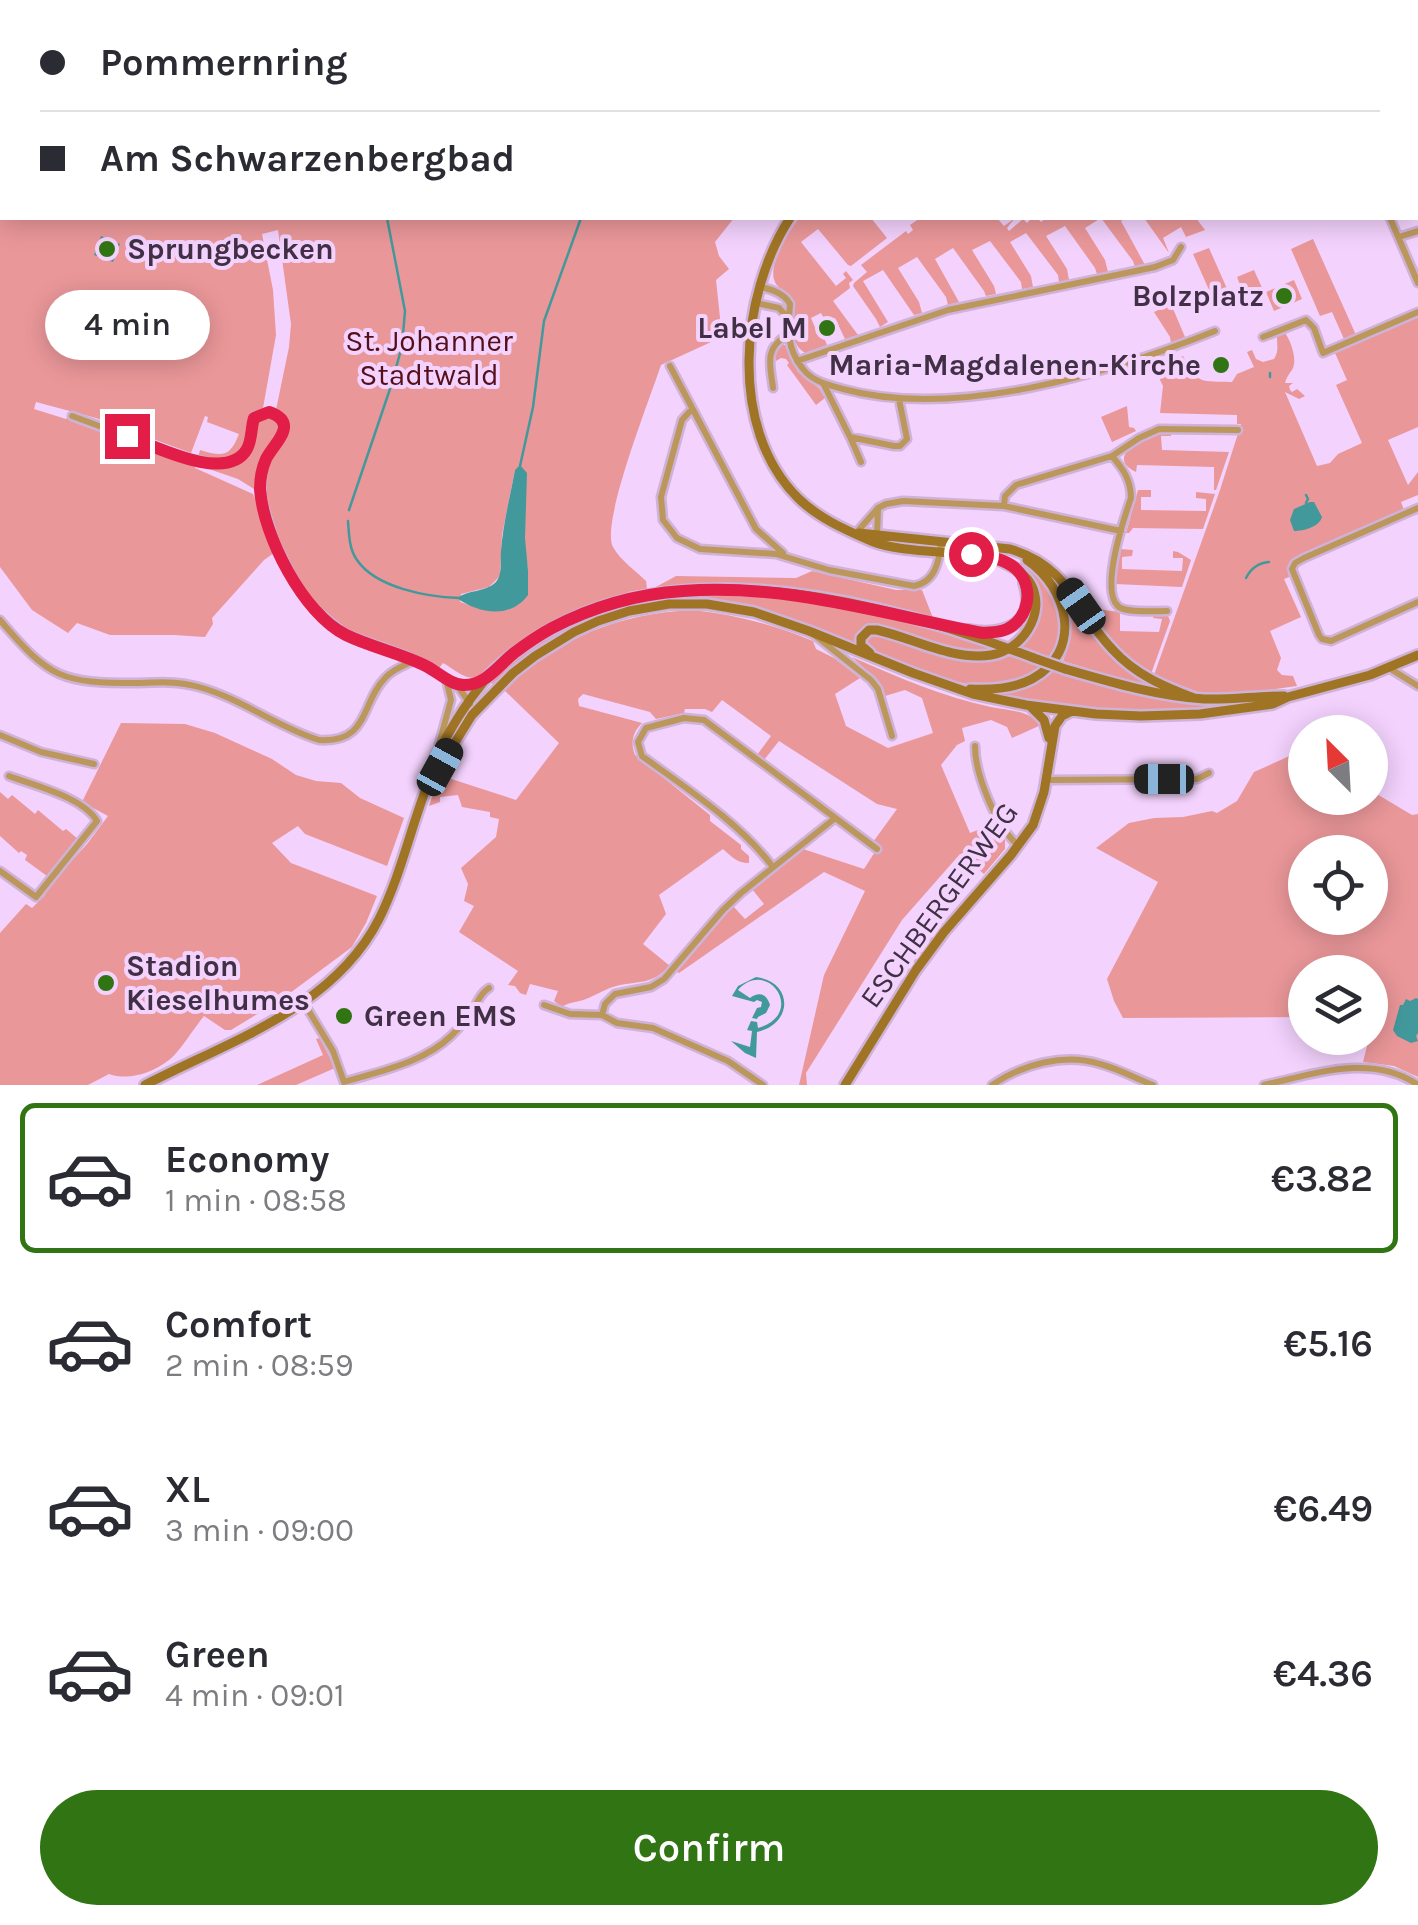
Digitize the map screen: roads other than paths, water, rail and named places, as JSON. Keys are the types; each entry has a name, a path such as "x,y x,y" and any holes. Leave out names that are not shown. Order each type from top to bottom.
{"street":[{"path":"789,220 775,244 755,303 750,385 764,446 781,479 797,498 826,519 882,544 986,547 1027,554 1061,578 1121,658 1149,680 1194,698"},
{"path":"1391,220 1418,282"},
{"path":"1399,238 1418,231"},
{"path":"797,361 948,310 1155,267 1177,257 1181,248"},
{"path":"759,287 772,289 790,304 787,334 797,361 807,374 824,384 853,392 899,398 978,394 1093,374 1216,331"},
{"path":"755,303 779,308 788,320"},
{"path":"1263,337 1306,320 1314,328 1323,353 1418,312"},
{"path":"773,388 770,352 787,334"},
{"path":"670,366 756,530 788,556"},
{"path":"824,384 861,462"},
{"path":"850,438 894,446 906,443 899,398"},
{"path":"692,408 682,420 661,497 661,510 670,532 684,543 788,556 829,570 914,586 929,580 940,547"},
{"path":"72,416 186,458 217,464 238,459 247,450 254,418 263,412 274,413 284,430 265,461 260,488 274,540 294,579 318,612 338,630 415,660 457,685 472,707"},
{"path":"1004,506 1006,496 1016,485 1112,456 1159,429 1238,430"},
{"path":"1112,456 1131,488 1113,568 1112,596 1124,610 1167,612"},
{"path":"856,533 878,508 896,501 1004,506 1121,531"},
{"path":"878,508 878,534"},
{"path":"1418,508 1304,558 1292,569 1324,640 1331,641 1418,602"},
{"path":"856,533 993,558 1019,572 1032,587 1035,608 1029,628 1010,649 990,655 962,654 870,630 861,638 861,645 880,661"},
{"path":"944,685 985,690 1022,684 1047,668 1064,640 1062,608 1046,576 1026,559 986,547"},
{"path":"457,685 486,679 528,644 569,620 626,600 668,592 778,592 983,633 998,632 1010,628 1027,606 1019,572"},
{"path":"439,750 472,707 556,642 598,621 644,607 707,604 754,612 944,685 1030,706 1140,716 1200,714 1273,704 1288,696"},
{"path":"0,620 29,654 62,675 90,683 174,682 196,686 222,694 319,740 333,740 354,731 388,674 415,660"},
{"path":"938,624 1065,669 1147,691 1194,698 1288,696 1334,686 1418,655"},
{"path":"809,630 871,680 878,690 892,736"},
{"path":"1390,668 1418,686"},
{"path":"145,1085 304,1003 358,952 390,894 439,750 450,695 445,678"},
{"path":"429,781 461,730 486,679"},
{"path":"450,695 472,707"},
{"path":"1030,706 1044,720 1050,746"},
{"name":"ESCHBERGERWEG","path":"845,1085 910,979 1040,811 1057,722 1072,711"},
{"path":"773,866 726,819 642,756 638,742 646,728 684,718 704,720 877,849"},
{"path":"0,735 41,752 94,764"},
{"path":"975,746 981,781 1005,830 1018,844"},
{"path":"1046,780 1197,779 1209,772"},
{"path":"0,871 36,897 97,821 70,799 9,776"},
{"path":"602,1016 615,994 642,990 664,979 723,910 835,818"},
{"path":"304,1003 333,1051 344,1084 433,1051 460,1026 481,993 489,988"},
{"path":"544,1005 570,1014 602,1016 617,1023 653,1028 744,1069 764,1085"},
{"path":"992,1085 1028,1066 1066,1059 1102,1064 1153,1085"},
{"path":"1264,1085 1365,1068 1388,1071 1418,1085"}],"waterway":[{"path":"349,510 402,346 405,311 387,220"},
{"path":"520,466 533,407 544,321 580,220"},
{"path":"1306,495 1306,503"},
{"path":"348,521 354,556 377,578 418,593 459,598"},
{"path":"1246,578 1255,567 1269,562"}],"place":[{"name":"Sprungbecken","path":"107,249"},
{"name":"Bolzplatz","path":"1284,296"},
{"name":"Label M","path":"827,328"},
{"name":"Maria-Magdalenen-Kirche","path":"1221,365"},
{"name":"Stadion Kieselhumes","path":"106,983"},
{"name":"Green EMS","path":"344,1016"}],"park label":[{"name":"St. Johanner Stadtwald","path":"429,358"}]}
